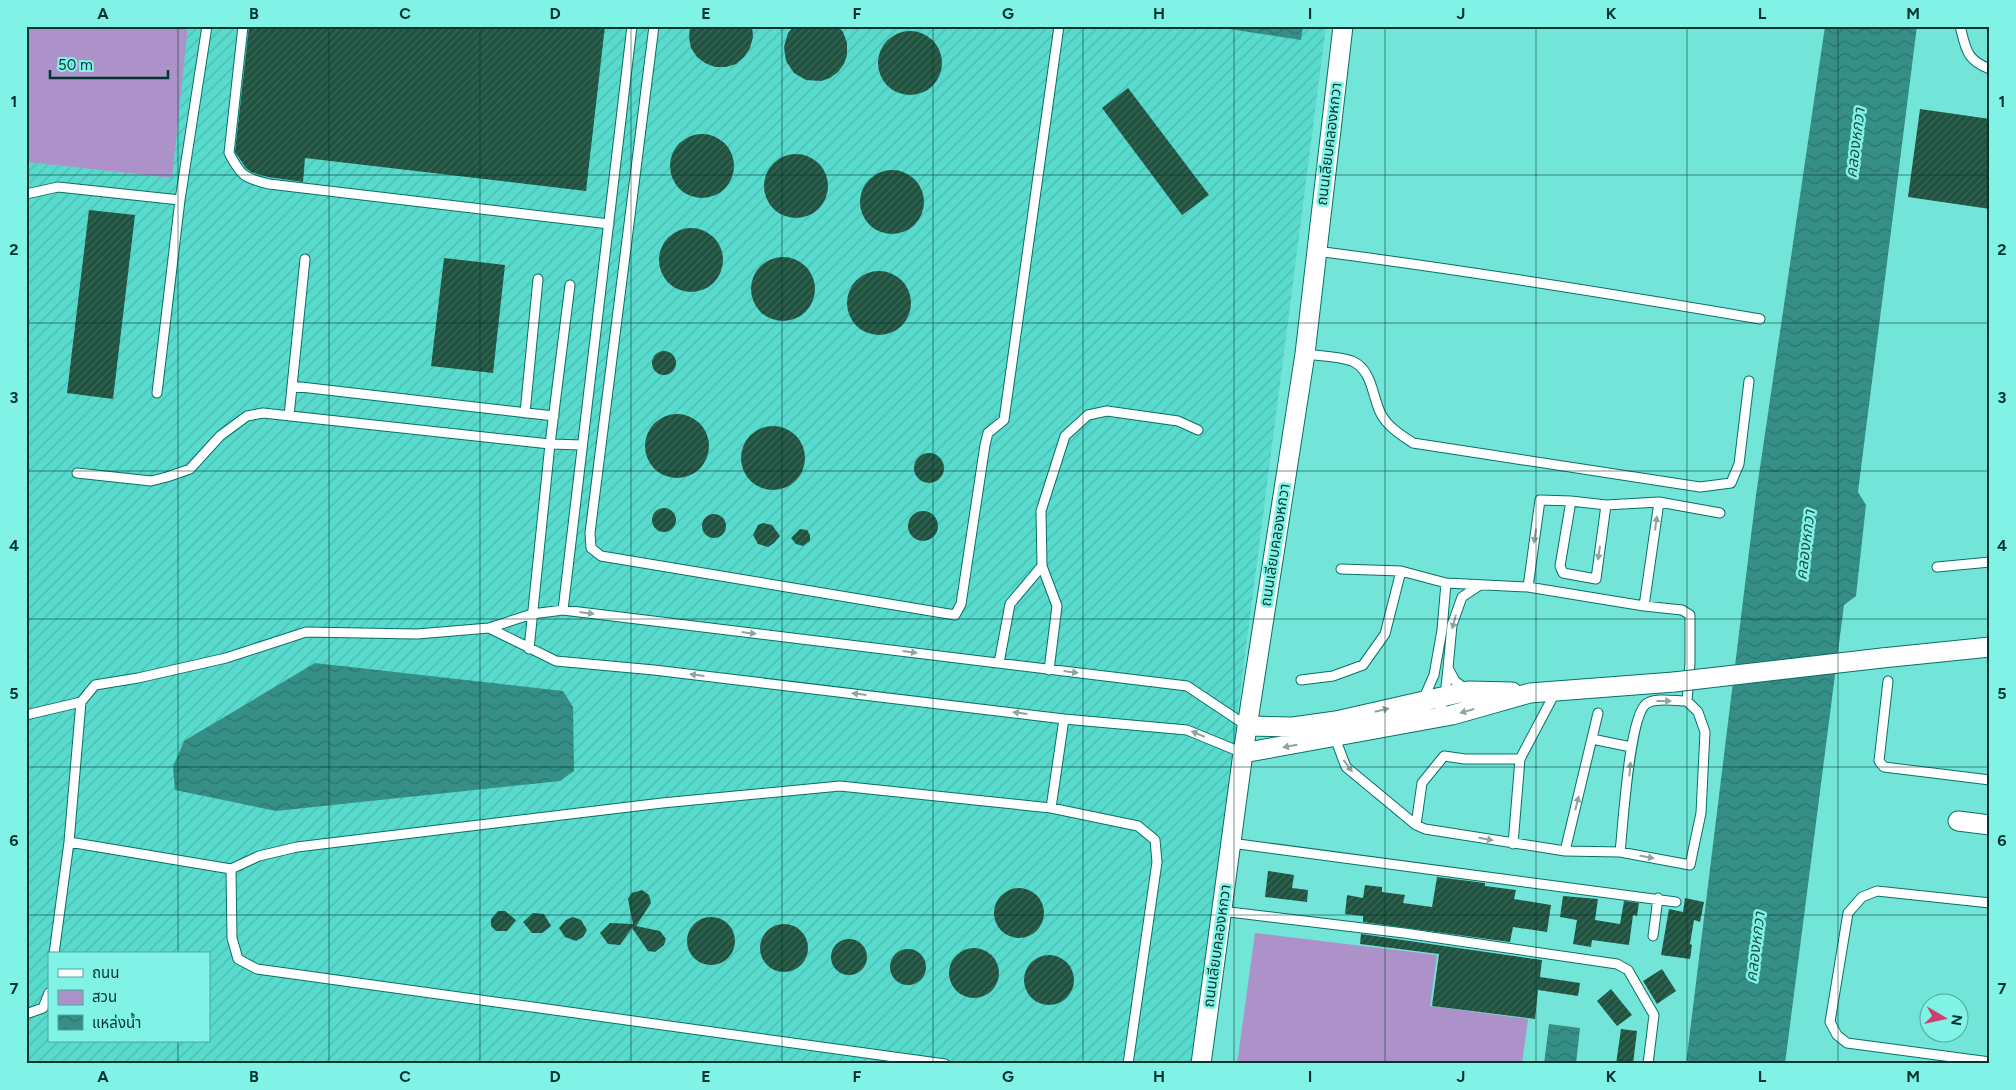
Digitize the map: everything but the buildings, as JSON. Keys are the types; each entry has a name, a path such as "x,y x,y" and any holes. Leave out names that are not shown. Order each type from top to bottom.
{"street":[{"name":"ถนนเลียบคลองหกวา","path":"1201,1064 1243,753 1305,354 1343,26"},
{"path":"1247,726 1336,729 1437,718 1530,694 1557,690 1674,682 1990,647"},
{"path":"1243,753 1336,729 1435,698 1468,691 1530,694"},
{"path":"1958,821 1990,825"}],"lane":[{"path":"157,393 180,200 206,26"},
{"path":"243,26 229,153 238,169 249,179 269,184 609,224"},
{"path":"563,610 632,26"},
{"path":"654,26 590,533 591,548 601,556 955,615 962,604 988,433 1004,420 1059,26"},
{"path":"1960,26 1967,53 1976,64 1990,69"},
{"path":"26,194 58,187 180,200"},
{"path":"1316,251 1405,262 1596,291 1760,319"},
{"path":"289,416 305,259"},
{"path":"525,413 538,279"},
{"path":"529,649 550,444 570,285"},
{"path":"1305,354 1351,361 1362,368 1368,378 1382,415 1396,431 1413,443 1700,488 1731,483 1740,464 1750,381"},
{"path":"292,386 554,416"},
{"path":"1049,670 1057,606 1042,566 1041,511 1065,436 1088,415 1107,411 1178,421 1198,430"},
{"path":"77,473 151,481 167,478 190,469 220,436 247,416 263,413 550,444 582,445"},
{"path":"1528,587 1540,500 1571,500 1606,505 1659,502 1720,513"},
{"path":"1571,500 1560,566 1563,573 1596,579 1606,505"},
{"path":"1644,606 1659,502"},
{"path":"1937,567 1990,562"},
{"path":"999,663 1010,604 1042,566"},
{"path":"1341,569 1400,571 1446,583 1528,587 1644,606 1682,610 1690,615 1690,663 1687,701"},
{"path":"1301,680 1333,676 1363,665 1385,634 1400,571"},
{"path":"1437,718 1434,675 1442,630 1446,583"},
{"path":"1435,698 1448,668 1452,625 1462,597 1480,585"},
{"path":"54,952 69,842 82,702 95,685 138,678 226,658 306,632 417,634 489,628 532,614 563,610 1187,686 1247,726"},
{"path":"489,628 556,661 654,670 1064,719 1187,730 1243,753"},
{"path":"1448,668 1455,681 1468,691"},
{"path":"1434,675 1435,698"},
{"path":"1888,680 1879,761 1884,767 1990,780"},
{"path":"1513,844 1520,759 1557,690"},
{"path":"1336,729 1346,767 1416,824 1425,829 1565,851 1620,852 1690,865 1701,813 1705,732 1698,712 1687,701 1651,701 1644,706 1638,715 1632,747 1620,852"},
{"path":"26,715 82,702"},
{"path":"1565,851 1598,713"},
{"path":"1051,808 1064,719"},
{"path":"1592,739 1632,747"},
{"path":"1416,824 1422,783 1444,756 1465,759 1520,759"},
{"path":"69,842 231,869 259,856 297,847 662,803 840,786 1051,808 1138,826 1155,840 1157,862 1128,1064"},
{"path":"1231,843 1658,898 1676,902"},
{"path":"231,869 232,938 238,959 257,969 945,1064"},
{"path":"1990,903 1877,891 1862,897 1848,913 1830,1022 1836,1035 1847,1043 1990,1062"},
{"path":"1653,936 1658,898"},
{"path":"1221,911 1414,934 1617,964 1628,970 1654,1015 1648,1064"},
{"path":"26,1014 42,1008 48,995"}],"shaded area":[{"path":"188,26 1326,26 1244,663 1195,1064 26,1064 26,162 171,178"}],"green space":[{"path":"26,26 188,26 172,178 26,162"},
{"path":"1255,933 1437,955 1430,1006 1528,1019 1522,1064 1237,1064"}],"water":[{"path":"1209,26 1303,26 1301,40"},
{"name":"คลองหกวา","path":"1825,26 1917,26 1858,492 1866,505 1856,596 1844,605 1785,1064 1686,1064 1756,495"},
{"path":"315,663 563,691 573,707 574,771 560,781 276,811 175,790 173,767 184,741"},
{"path":"1549,1024 1580,1028 1576,1064 1544,1064"}]}
